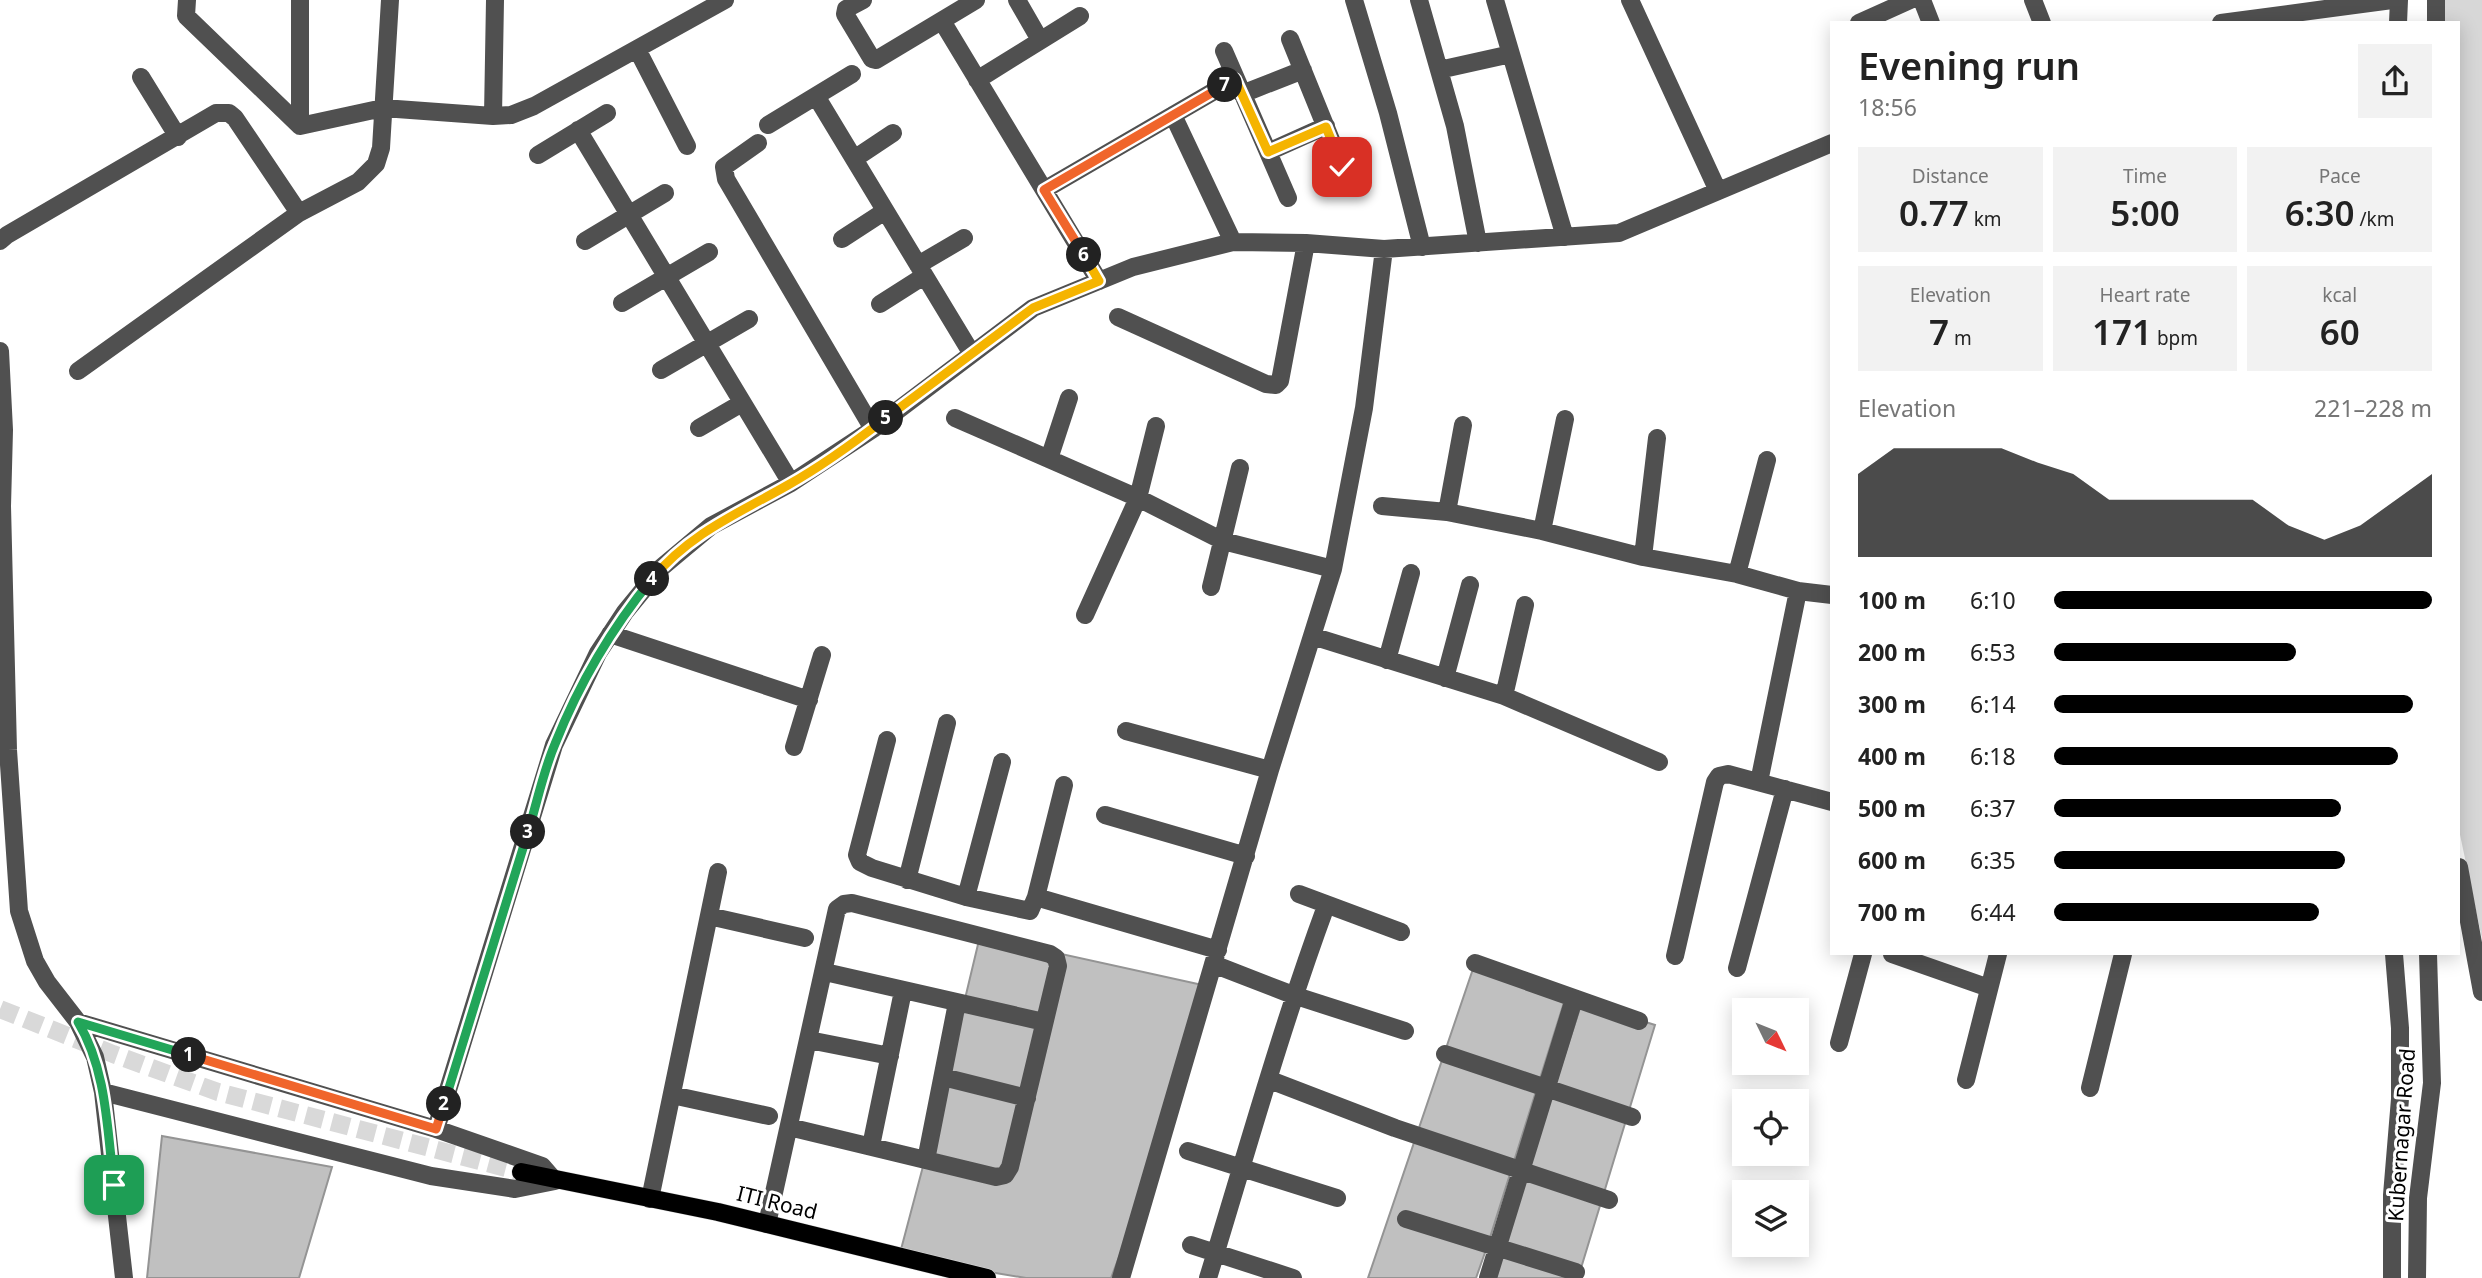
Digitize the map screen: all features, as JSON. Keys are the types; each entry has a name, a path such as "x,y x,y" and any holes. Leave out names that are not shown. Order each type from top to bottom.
{"main road":[{"name":"ITI Road","path":"521,1172 767,1224 987,1278"}],"street":[{"path":"187,0 186,16 300,126"},
{"path":"300,0 300,126"},
{"path":"78,371 299,213 358,182 369,173 376,164 381,148 390,0"},
{"path":"493,116 495,0"},
{"path":"300,126 383,108 511,115 534,106 725,0"},
{"path":"863,0 846,9 845,14 872,59 881,59 976,0"},
{"path":"1017,0 1040,40"},
{"path":"1354,0 1388,113 1422,247"},
{"path":"1419,0 1455,126 1478,243"},
{"path":"1495,0 1565,237"},
{"path":"1630,0 1718,191"},
{"path":"1863,21 1910,0"},
{"path":"1922,0 1930,21"},
{"path":"2034,0 2041,21"},
{"path":"2235,21 2392,0"},
{"path":"2399,0 2399,21"},
{"path":"2436,0 2436,21"},
{"path":"2366,2 2366,21"},
{"path":"977,80 1080,16"},
{"path":"942,21 1099,281"},
{"path":"1290,39 1342,167"},
{"path":"637,49 687,146"},
{"path":"1224,51 1288,198"},
{"path":"1439,70 1511,54"},
{"path":"1044,190 1173,115 1239,86 1303,70"},
{"path":"768,125 852,74"},
{"path":"141,77 178,136"},
{"path":"816,96 972,354"},
{"path":"0,242 7,235 216,113 229,113 235,118 299,213"},
{"path":"538,155 607,113"},
{"path":"1173,115 1233,242"},
{"path":"1268,152 1326,127"},
{"path":"578,130 791,484"},
{"path":"854,159 893,133"},
{"path":"758,143 724,167 726,178 873,429"},
{"path":"436,1129 554,745 598,653 625,612 662,567 711,526 791,484 873,429 1033,308 1133,267 1233,242 1306,243 1384,250 1619,233 1830,144"},
{"path":"584,241 665,193"},
{"path":"842,239 885,211"},
{"path":"880,304 964,238"},
{"path":"1118,317 1266,384 1276,385 1280,381 1306,243"},
{"path":"1121,1278 1270,770 1333,569 1364,408 1384,250"},
{"path":"622,303 709,252"},
{"path":"661,370 749,319"},
{"path":"0,351 4,430 2,506 8,750 19,911 35,961 47,982 78,1022 95,1057 103,1093 124,1278"},
{"path":"1049,459 1069,398"},
{"path":"699,428 742,403"},
{"path":"955,418 1138,498 1223,541 1333,569"},
{"path":"1542,531 1565,419"},
{"path":"1447,512 1463,425"},
{"path":"1085,615 1138,498 1156,426"},
{"path":"1643,557 1657,438"},
{"path":"1737,574 1767,460"},
{"path":"1211,587 1240,468"},
{"path":"1382,506 1447,512 1542,531 1643,557 1737,574 1798,591 1830,595"},
{"path":"1387,660 1411,573"},
{"path":"1446,678 1470,585"},
{"path":"1759,782 1798,591"},
{"path":"1504,696 1525,605"},
{"path":"610,634 809,700"},
{"path":"1312,636 1504,696 1659,762"},
{"path":"794,747 822,655"},
{"path":"906,880 947,723"},
{"path":"1126,731 1270,770"},
{"path":"887,740 857,855 860,862 906,880 966,897 1030,911 1036,897 1064,785"},
{"path":"966,897 1002,762"},
{"path":"1675,956 1719,776 1728,774 1830,801"},
{"path":"1737,968 1785,789"},
{"path":"1105,815 1245,856"},
{"path":"2460,872 2482,992"},
{"path":"650,1199 719,873"},
{"path":"1299,894 1401,932"},
{"path":"1036,897 1215,957 1293,995 1405,1031"},
{"path":"767,1224 837,909 852,903 1050,954 1056,958 1058,966 1027,1098 1010,1167 1005,1175 996,1177 789,1127"},
{"path":"1208,1278 1270,1080 1293,995 1326,906"},
{"path":"709,916 805,938"},
{"path":"1839,1043 1863,955"},
{"path":"1895,955 1989,988"},
{"path":"1966,1080 1998,955"},
{"path":"2090,1088 2123,955"},
{"name":"Kubernagar Road","path":"2392,1278 2392,1195 2400,1099 2400,1028 2394,955"},
{"name":"Kubernagar Road","path":"2417,1278 2417,1198 2432,1083 2428,955"},
{"path":"1475,963 1639,1021"},
{"path":"825,972 1044,1022"},
{"path":"872,1146 903,991"},
{"path":"1488,1278 1574,999"},
{"path":"926,1160 957,1003"},
{"path":"78,1022 436,1129 542,1166 555,1181 515,1189 431,1176 103,1093"},
{"path":"809,1040 890,1056"},
{"path":"1445,1054 1632,1117"},
{"path":"943,1077 1027,1098"},
{"path":"1270,1080 1395,1128 1609,1200"},
{"path":"672,1095 769,1116"},
{"path":"1188,1151 1337,1198"},
{"path":"1406,1219 1576,1272"},
{"path":"1191,1245 1293,1278"}],"shaded area":[{"path":"2444,0 2482,0 2482,939 2460,835 2460,21 2445,21"}],"building":[{"path":"980,936 1207,986 1156,1161 1111,1278 1026,1278 899,1257"},
{"path":"1475,963 1566,996 1488,1244 1476,1278 1368,1278"},
{"path":"1582,1002 1655,1025 1578,1278 1492,1278"},
{"path":"162,1136 332,1167 299,1278 147,1278"}],"tunnel":[{"path":"0,1009 218,1092 521,1172"}],"route":[{"path":"114,1185 103,1093 95,1057 78,1022 436,1129 554,745 598,653 625,612 662,567 711,526 791,484 873,429 1033,308 1099,281 1044,190 1235,79 1268,152 1326,127 1342,167"}]}
